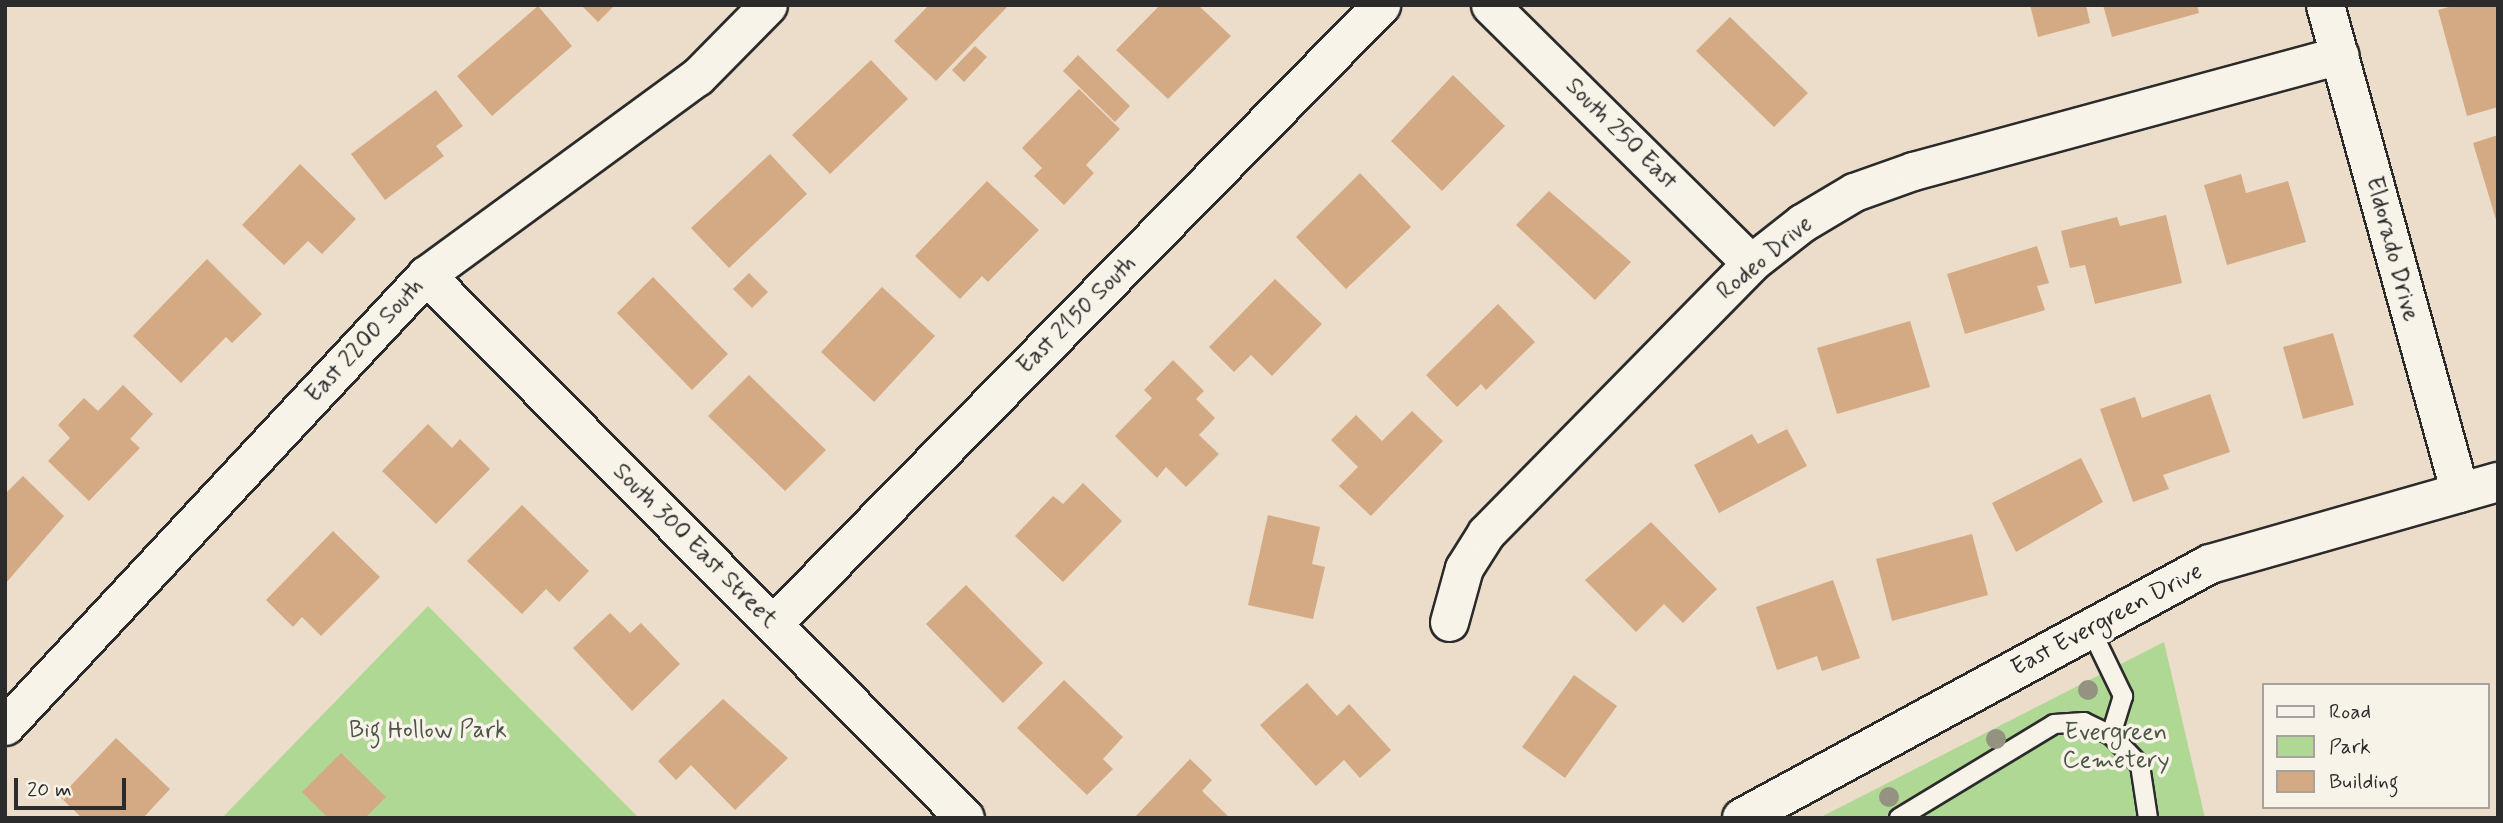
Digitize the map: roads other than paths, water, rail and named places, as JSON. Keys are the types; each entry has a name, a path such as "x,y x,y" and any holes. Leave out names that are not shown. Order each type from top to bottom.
{"street":[{"name":"East 2200 South","path":"5,726 426,275 677,93 768,5"},
{"name":"East 2150 South","path":"773,624 1381,5"},
{"name":"South 250 East","path":"1490,5 1751,263"},
{"name":"Eldorado Drive","path":"2325,5 2459,493"},
{"name":"Rodeo Drive","path":"1449,622 1464,568 1486,533 1751,263 1854,192 1913,171 2339,55"},
{"name":"South 300 East Street","path":"426,275 965,818"},
{"name":"East Evergreen Drive","path":"1742,818 2210,564 2498,482"}],"lane":[{"path":"2091,628 2123,696 2111,734"},
{"path":"1899,818 2054,724 2084,722 2111,734 2140,765 2148,818"}],"park label":[{"name":"Big Hollow Park","path":"428,731"},
{"name":"Evergreen Cemetery","path":"2116,747"}]}
